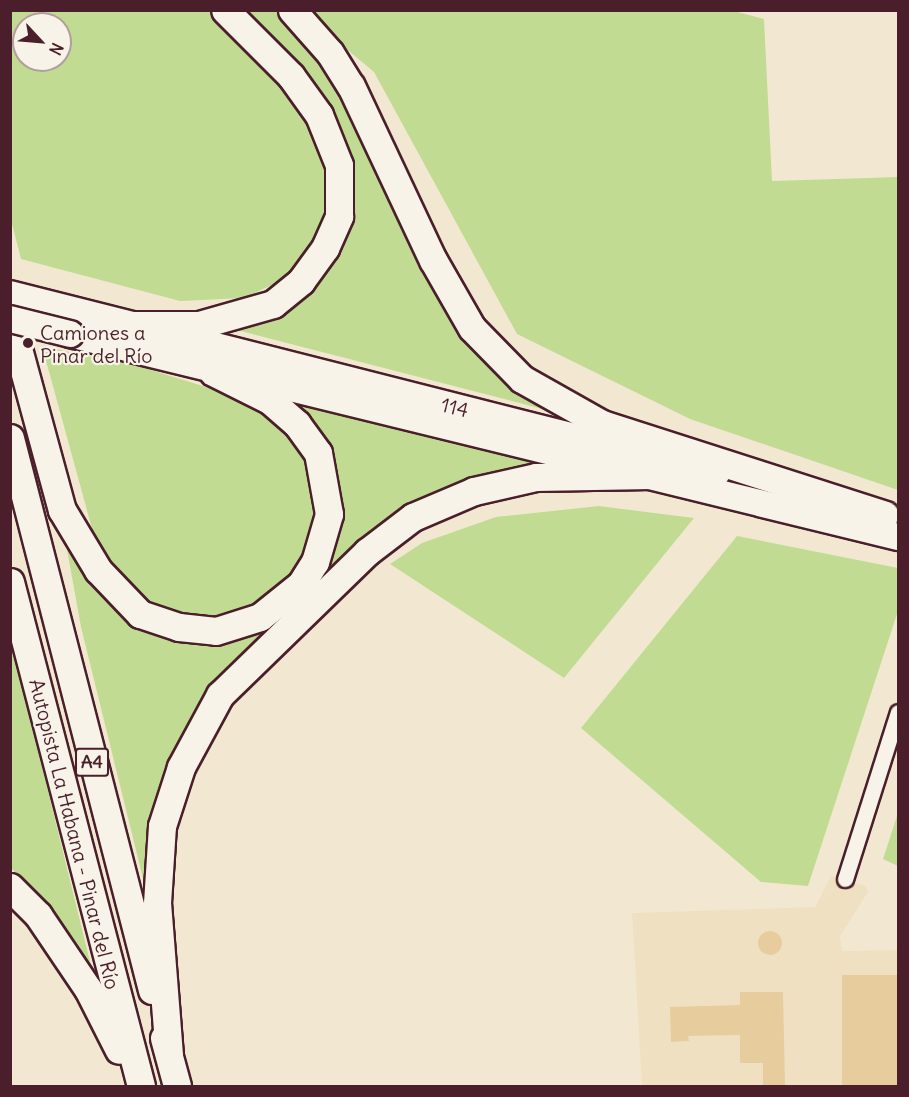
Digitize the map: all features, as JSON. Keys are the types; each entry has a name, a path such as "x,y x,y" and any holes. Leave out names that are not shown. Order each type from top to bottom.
{"highway":[{"path":"128,325 199,325 273,304 301,281 325,248 339,216 339,165 319,115 291,76 225,10"},
{"path":"292,10 330,53 351,86 433,260 472,328 522,379 602,424 894,524"},
{"name":"114","path":"10,294 70,322 213,372 651,475 894,524"},
{"path":"10,319 37,427 62,510 123,601 140,614 178,627 216,631 231,628 278,606 301,584 315,562 328,514 318,453 292,418 271,401 213,372"},
{"name":"114","path":"10,319 128,325 894,524"},
{"path":"37,427 53,615"},
{"name":"Autopista La Habana - Pinar del Río","path":"10,438 53,615 177,1086"},
{"path":"169,1056 158,903 162,826 190,748 228,687 367,552 413,517 443,502 536,477 651,475"},
{"name":"Autopista La Habana - Pinar del Río","path":"10,582 140,1086"},
{"path":"10,887 38,915 88,989 140,1086"}],"street":[{"path":"845,879 898,712"}],"shaded area":[{"path":"831,876 866,886 868,892 840,936 842,951 898,950 898,1086 642,1086 632,913 815,907"}],"green space":[{"path":"730,10 764,19 772,181 898,177 898,490 690,419 517,334 374,72 301,11"},
{"path":"10,11 211,11 304,107 332,187 322,234 293,275 244,298 180,301 21,259 10,216"},
{"path":"235,11 278,11 319,59 357,120 461,330 558,413 213,324 262,315 348,223 353,173 338,133"},
{"path":"42,346 148,369 258,403 288,426 310,463 319,502 303,559 282,587 245,614 214,620 170,616 130,593 97,547"},
{"path":"287,400 573,464 445,492 221,680 148,899 81,627 64,533 104,598 141,623 270,623 336,524"},
{"path":"599,506 694,518 564,678 390,564 422,543 496,517"},
{"path":"737,536 898,568 898,611 808,886 761,882 581,728"},
{"path":"10,640 94,978 41,900 11,868"},
{"path":"898,813 898,866 883,859"}],"building":[{"path":"770,931 779,934 782,943 779,952 770,955 761,952 758,943 761,934"},
{"path":"842,975 898,975 898,1086 842,1086"},
{"path":"740,992 783,992 785,1086 763,1086 763,1063 740,1063 740,1035 688,1036 689,1041 671,1042 670,1007 740,1005"}],"place":[{"name":"Camiones a Pinar del Río","path":"28,343"}]}
